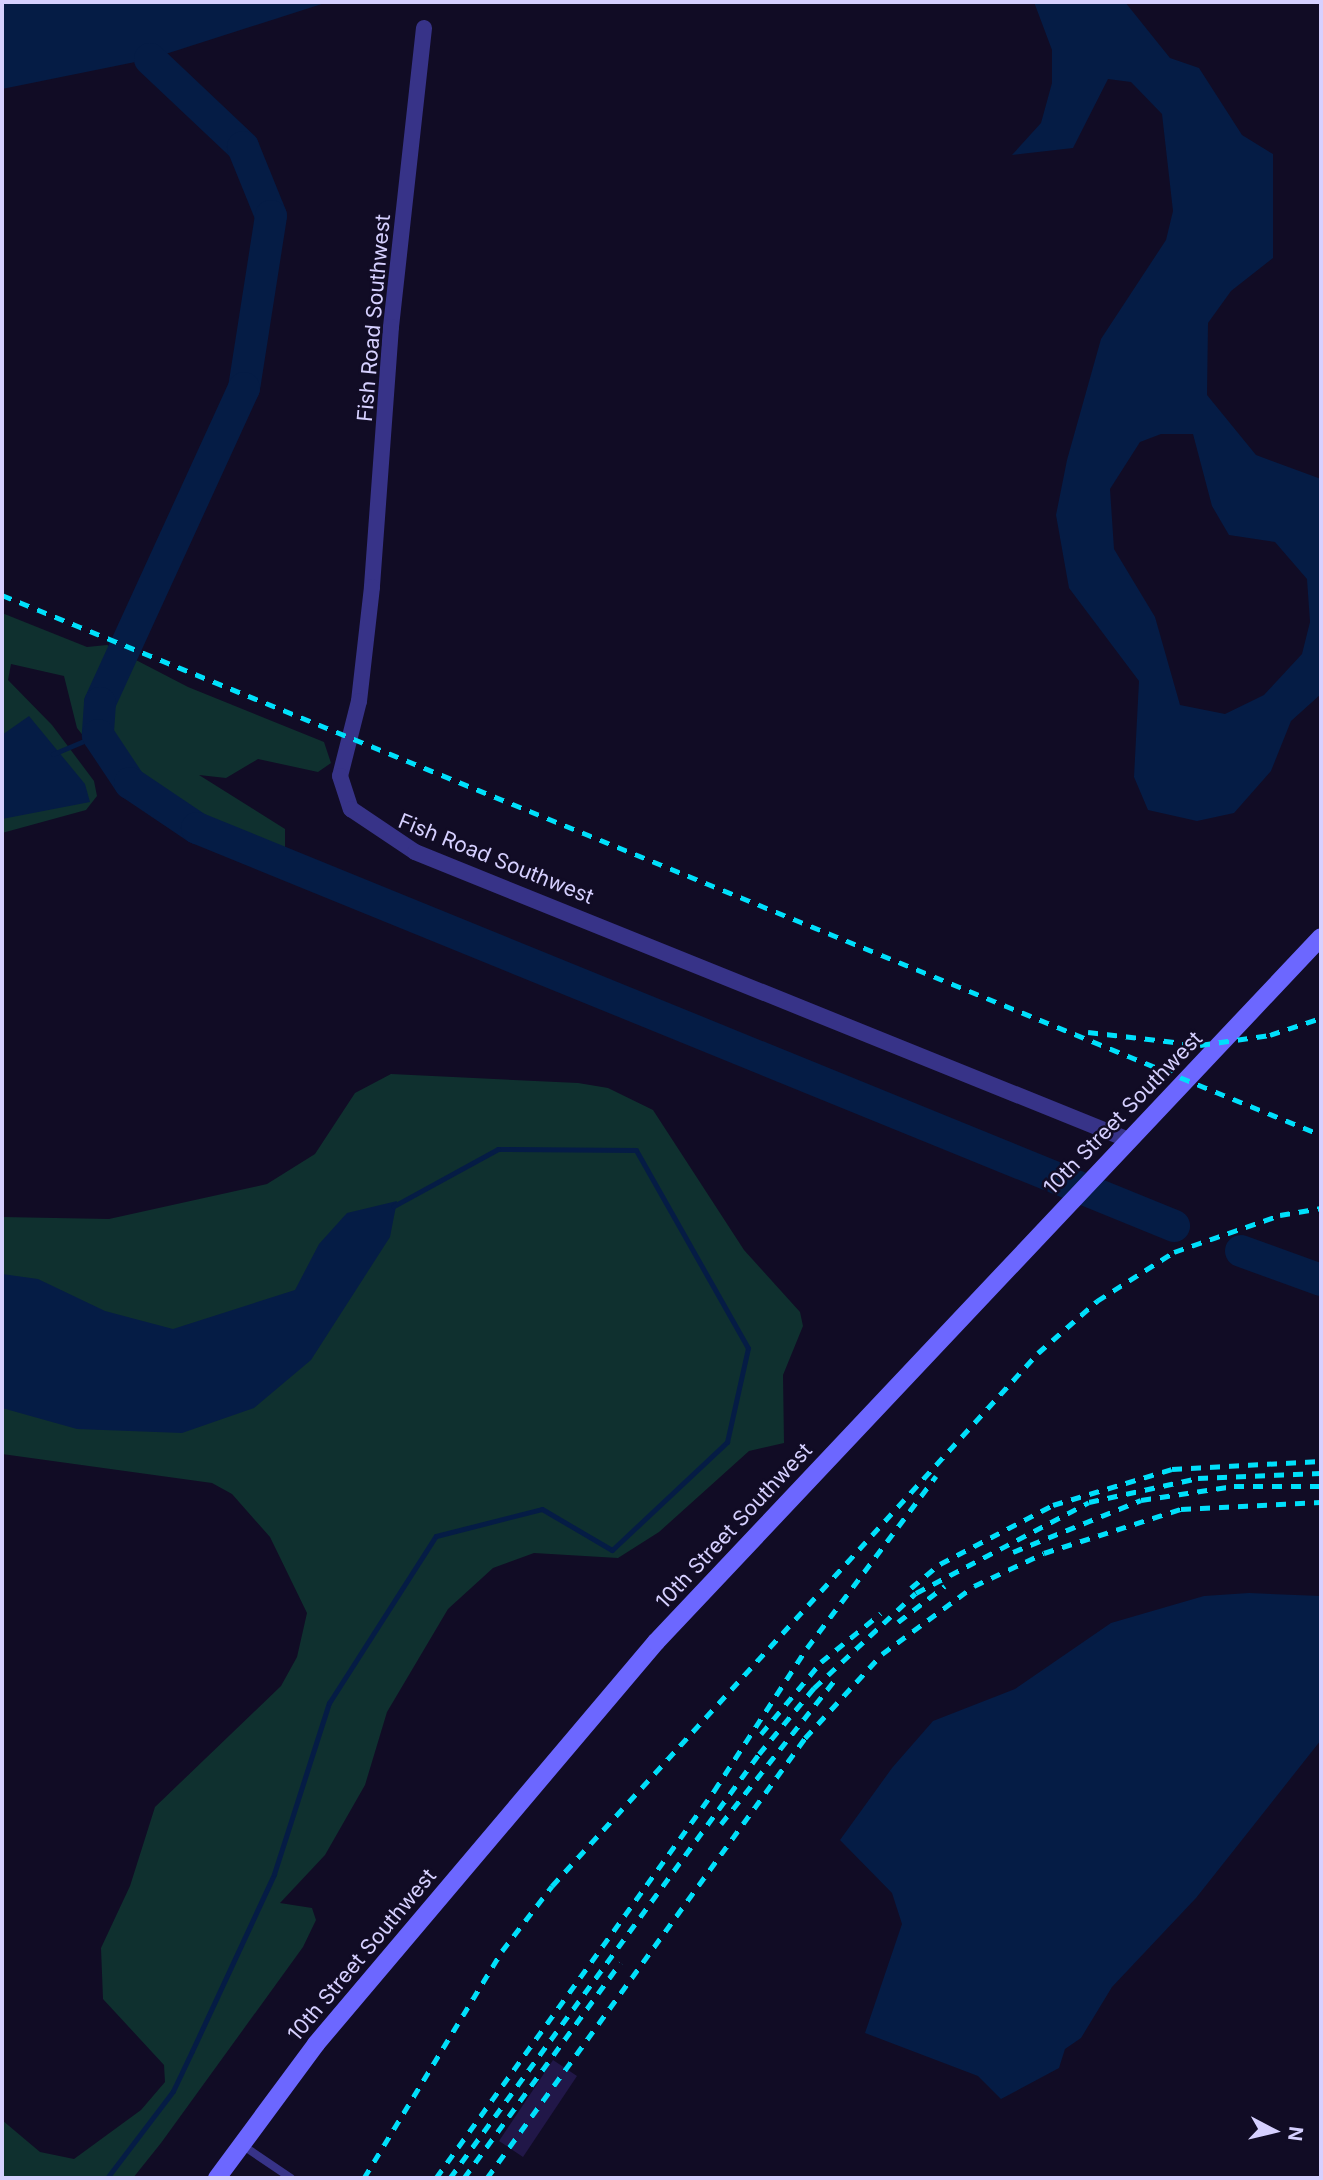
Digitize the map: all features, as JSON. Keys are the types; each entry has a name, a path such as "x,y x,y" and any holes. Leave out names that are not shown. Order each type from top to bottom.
{"main road":[{"name":"10th Street Southwest","path":"217,2178 316,2044 656,1642 1321,937"}],"street":[{"name":"Fish Road Southwest","path":"424,28 391,327 369,612 359,701 340,776 351,809 415,852 1129,1140"}],"lane":[{"path":"242,2145 291,2178"}],"green space":[{"path":"2,613 87,647 107,645 188,687 324,742 331,763 318,772 258,759 226,778 199,775 285,829 285,853 265,863 244,862 197,844 123,786 77,728 64,676 11,664 8,680 52,725 94,781 97,796 86,810 2,833"},
{"path":"391,1074 578,1083 608,1088 653,1110 744,1250 800,1312 803,1326 783,1375 784,1443 749,1451 659,1532 618,1558 534,1553 493,1568 448,1609 387,1712 365,1785 325,1855 280,1903 312,1908 316,1920 303,1947 161,2143 133,2178 2,2178 2,2120 40,2152 74,2159 141,2110 165,2082 164,2065 103,1999 101,1948 130,1886 155,1807 281,1686 297,1657 307,1613 270,1537 232,1494 212,1483 2,1454 2,1217 109,1219 267,1184 315,1154 355,1093"}],"water":[{"path":"2,2 328,2 150,59 2,89"},
{"path":"1034,2 1125,2 1170,58 1199,68 1242,135 1273,154 1273,258 1231,291 1208,323 1207,395 1256,455 1321,479 1321,694 1291,721 1271,771 1234,813 1197,821 1148,810 1134,777 1139,681 1069,588 1056,515 1067,460 1101,339 1166,240 1173,211 1162,114 1131,82 1108,79 1073,148 1012,155 1041,123 1052,83 1052,50","holes":["1161,434 1193,434 1212,506 1229,535 1275,542 1307,579 1310,622 1302,654 1264,695 1225,714 1180,705 1155,617 1114,549 1110,489 1140,442"]},
{"path":"29,716 85,784 90,802 2,819 2,735"},
{"path":"397,1201 390,1237 311,1360 254,1408 182,1433 77,1429 2,1408 2,1274 38,1279 105,1311 173,1329 295,1290 319,1244 347,1213"},
{"path":"1249,1593 1321,1596 1321,1740 1196,1898 1112,1987 1081,2038 1065,2049 1059,2068 1001,2099 978,2076 865,2033 902,1924 892,1893 840,1840 892,1768 933,1721 1015,1689 1111,1623 1204,1596"}],"building":[{"path":"553,2060 577,2076 523,2157 499,2141"}],"waterway":[{"path":"150,59 243,147 271,216 244,388 100,703 98,735 130,783 197,828 1174,1226"},
{"path":"53,754 98,735"},
{"path":"107,2178 173,2091 192,2051 274,1874 329,1703 436,1536 542,1509 612,1550 727,1442 748,1348 636,1150 498,1149 394,1206"},
{"path":"1241,1251 1321,1280"}],"railway":[{"path":"2,595 1321,1135"},
{"path":"1088,1032 1200,1045 1270,1035 1321,1018"},
{"path":"364,2178 502,1951 552,1886 1038,1353 1097,1301 1174,1252 1280,1215 1321,1208"},
{"path":"911,1588 940,1564 1053,1505 1172,1469 1321,1461"},
{"path":"450,2178 759,1754 814,1688 916,1593 1089,1502 1198,1478 1321,1473"},
{"path":"436,2178 714,1791 807,1648 936,1476"},
{"path":"1013,1552 1141,1500 1234,1486 1321,1486"},
{"path":"487,2178 805,1738 882,1654 974,1586 1044,1553 1181,1509 1321,1502"},
{"path":"898,1622 945,1586"},
{"path":"761,1734 821,1662 881,1613"},
{"path":"721,1824 838,1676"},
{"path":"464,2178 620,1963"}]}
